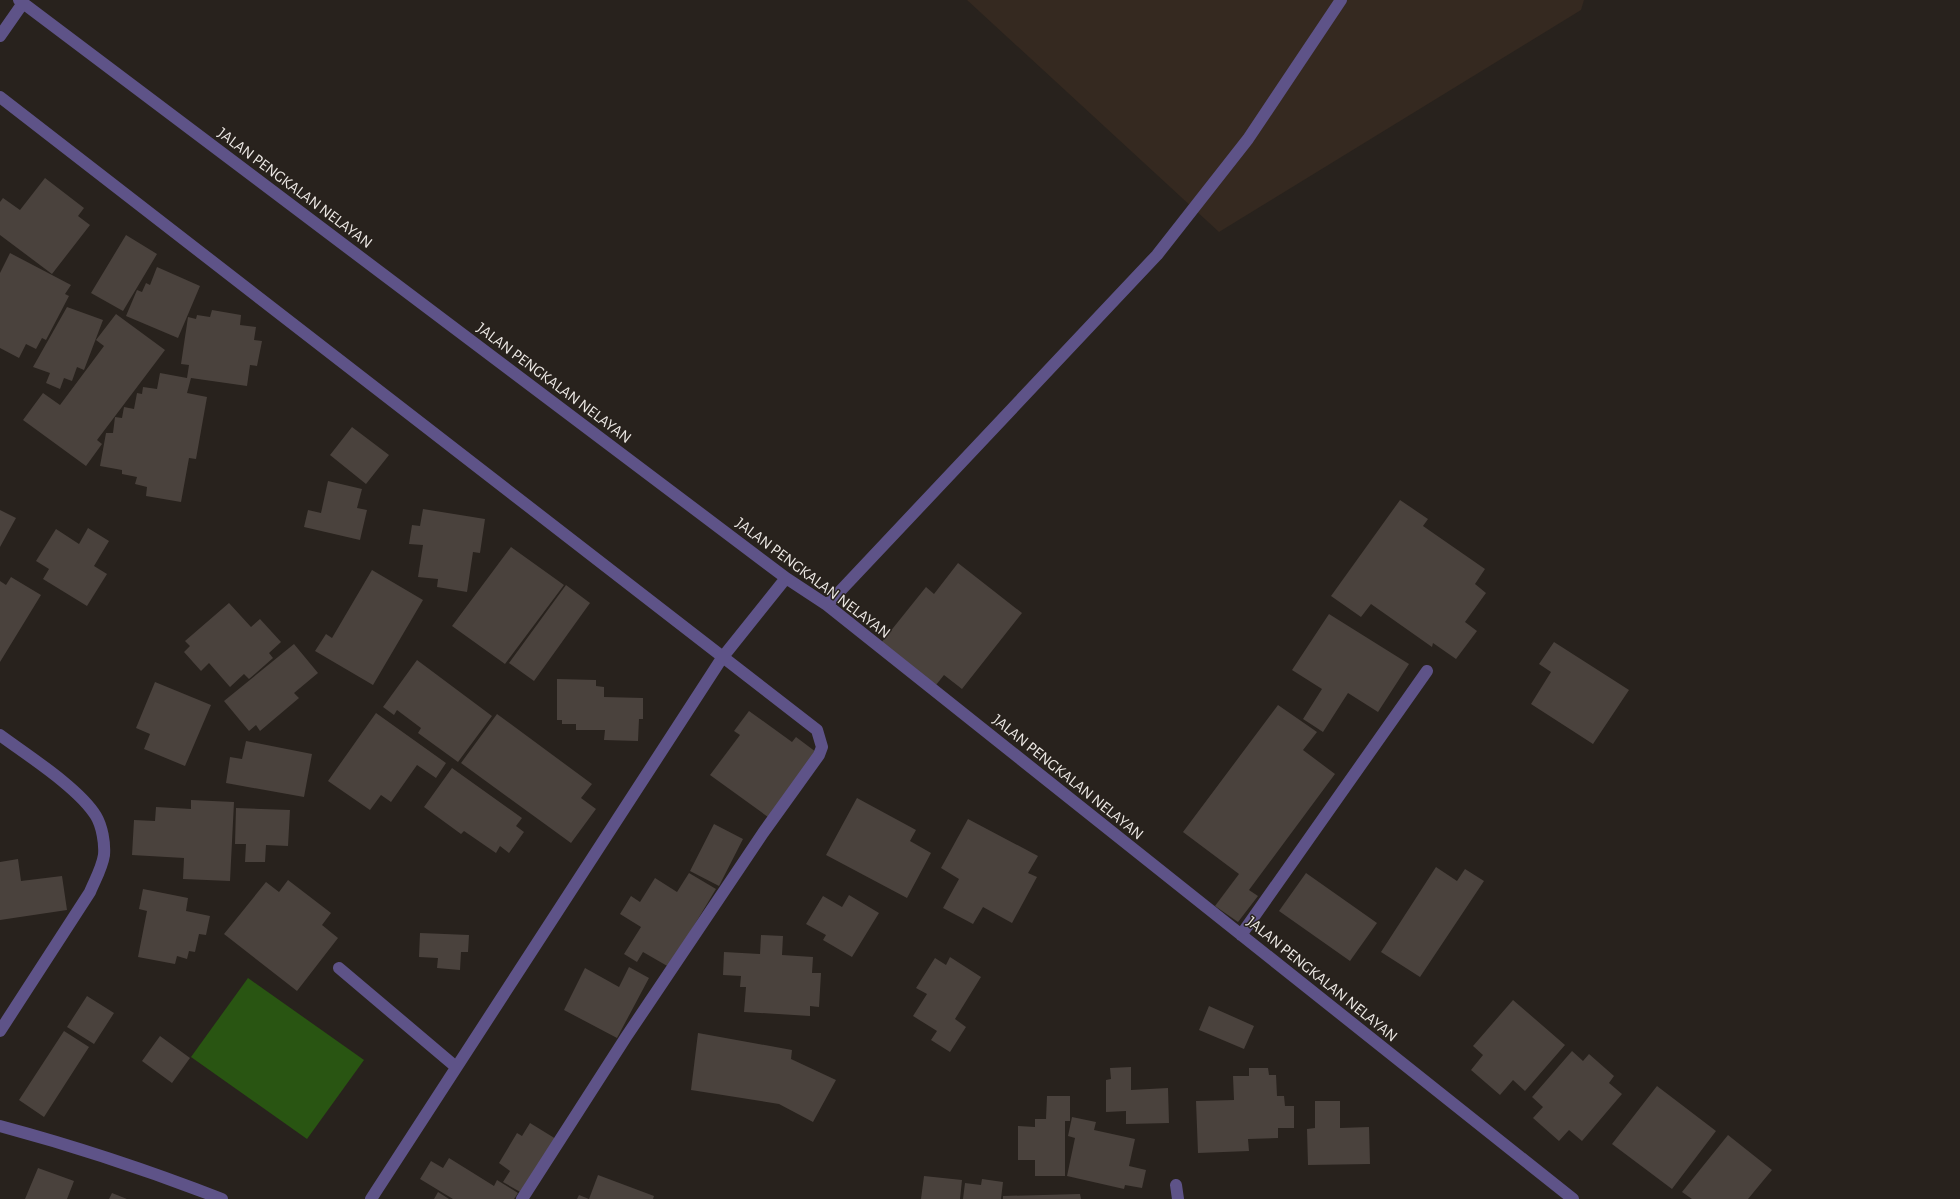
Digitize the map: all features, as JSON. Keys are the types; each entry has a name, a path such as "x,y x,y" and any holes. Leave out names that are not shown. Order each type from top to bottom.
{"street":[{"path":"827,605 1156,255 1248,139 1341,0"},
{"path":"0,36 21,1"},
{"name":"JALAN PENGKALAN NELAYAN","path":"21,1 786,578 827,605 1573,1199"},
{"path":"0,97 722,658 814,726 820,738 822,747 819,755 763,833 630,1030 522,1199"},
{"path":"371,1199 722,658 786,578"},
{"path":"1241,935 1427,671"},
{"path":"0,735 77,793 89,805 97,817 104,854 98,874 90,892 0,1030"},
{"path":"339,968 456,1067"},
{"path":"0,1126 45,1138 169,1178 222,1199"},
{"path":"1176,1186 1178,1199"}],"shaded area":[{"path":"967,0 1584,0 1581,10 1219,232"}],"green space":[{"path":"248,978 364,1060 307,1139 191,1057"}],"building":[{"path":"45,178 84,208 78,216 90,225 52,274 0,235 0,202 3,198 20,210"},
{"path":"126,235 157,254 123,311 91,293"},
{"path":"10,253 71,285 65,294 69,296 46,340 42,338 36,349 26,344 19,358 0,348 0,273"},
{"path":"157,267 200,286 178,338 126,316 137,290 142,292 146,283 150,285"},
{"path":"67,307 103,320 84,370 77,367 72,381 64,378 60,389 46,383 50,373 33,367"},
{"path":"212,310 241,315 240,325 256,327 254,340 262,341 257,366 250,365 247,386 191,378 187,393 207,397 196,459 189,458 181,502 146,496 147,487 135,484 137,477 122,474 122,470 100,466 106,433 113,433 115,417 122,418 124,407 134,409 137,393 142,394 143,387 157,389 160,373 187,378 189,365 181,364 188,317 196,319 197,315 210,317"},
{"path":"116,314 165,350 97,440 102,444 86,466 23,420 43,393 60,405 104,346 96,340"},
{"path":"352,427 389,455 366,484 330,455"},
{"path":"328,481 362,489 357,508 367,510 360,540 304,527 308,510 321,513"},
{"path":"1400,500 1428,519 1423,526 1485,569 1475,584 1486,593 1465,622 1477,631 1456,659 1433,643 1432,647 1371,604 1361,617 1331,596"},
{"path":"423,509 485,519 480,553 473,552 467,592 437,587 438,579 418,577 423,545 409,544 412,525 420,526"},
{"path":"0,510 16,518 0,547"},
{"path":"88,528 109,541 94,566 107,574 87,606 43,579 49,569 36,561 56,529 79,544"},
{"path":"511,547 564,585 505,664 452,626"},
{"path":"958,563 1022,613 962,689 944,675 936,685 881,643 926,587 934,594"},
{"path":"372,570 423,600 373,685 315,651 326,634 332,638"},
{"path":"11,577 41,595 0,662 0,581 6,585"},
{"path":"566,585 590,603 534,681 509,663"},
{"path":"229,603 251,627 260,619 281,642 269,653 273,658 249,679 244,674 230,687 209,663 201,671 184,652 190,646 185,641"},
{"path":"1329,614 1409,664 1378,712 1348,693 1323,732 1303,719 1322,689 1292,670"},
{"path":"1554,642 1629,690 1593,744 1531,704 1551,672 1539,664"},
{"path":"294,644 318,673 294,693 299,698 260,731 256,725 249,731 224,701"},
{"path":"417,660 492,716 458,762 418,733 421,728 397,710 394,715 383,707"},
{"path":"557,679 596,680 596,686 604,687 604,697 643,698 643,719 639,719 638,741 604,740 605,730 576,730 576,724 562,724 562,720 557,720"},
{"path":"155,682 211,705 185,766 144,749 150,734 136,728"},
{"path":"1278,705 1317,732 1303,750 1335,774 1249,890 1258,896 1238,922 1215,906 1239,874 1183,832"},
{"path":"749,711 792,742 796,737 816,752 768,817 710,775 740,735 734,731"},
{"path":"376,713 446,763 436,778 417,765 391,802 381,795 370,810 328,781"},
{"path":"497,714 592,784 581,798 596,809 571,843 461,763"},
{"path":"246,741 312,754 304,797 226,783 230,757 242,759"},
{"path":"452,768 522,818 516,826 524,832 509,853 500,846 496,853 464,831 461,834 424,807"},
{"path":"857,798 916,830 910,841 931,853 907,898 826,855"},
{"path":"191,800 234,802 230,881 183,879 184,858 132,855 134,820 155,821 156,807 191,809"},
{"path":"236,808 290,810 288,846 266,845 265,862 245,862 246,844 235,844"},
{"path":"968,819 1038,856 1028,873 1037,877 1012,923 983,907 973,924 943,908 959,879 941,868"},
{"path":"714,824 743,839 719,886 690,871"},
{"path":"18,859 21,881 62,876 67,910 0,920 0,862"},
{"path":"1436,867 1457,881 1465,869 1484,881 1420,977 1381,952"},
{"path":"689,873 716,889 669,967 643,952 637,962 624,954 641,927 620,914 631,896 640,902 655,878 677,892"},
{"path":"1306,873 1377,923 1350,961 1279,911"},
{"path":"288,880 331,913 322,925 338,938 297,991 224,934 266,882 279,892"},
{"path":"143,889 188,898 186,911 210,916 206,935 199,934 195,952 189,951 187,959 177,956 175,964 138,957 147,911 139,909"},
{"path":"849,895 879,913 852,957 823,940 826,935 806,924 823,896 842,907"},
{"path":"420,933 469,935 468,952 461,952 460,970 437,968 438,958 419,957"},
{"path":"761,935 783,936 782,955 813,957 812,973 821,973 819,1007 810,1006 810,1016 744,1012 746,987 740,987 741,976 723,975 724,952 760,954"},
{"path":"950,957 981,977 955,1019 966,1027 950,1052 931,1040 937,1031 913,1016 927,994 916,988 935,958 946,965"},
{"path":"629,967 649,978 617,1038 564,1010 585,968 619,987"},
{"path":"87,996 114,1013 94,1044 67,1027"},
{"path":"1513,1000 1565,1045 1525,1091 1513,1080 1500,1095 1471,1070 1483,1055 1473,1046"},
{"path":"1209,1006 1254,1026 1244,1049 1199,1030"},
{"path":"64,1031 89,1047 44,1117 19,1100"},
{"path":"698,1033 792,1050 791,1059 836,1080 813,1122 779,1104 691,1090"},
{"path":"160,1036 190,1058 172,1083 142,1061"},
{"path":"1572,1051 1583,1061 1589,1054 1614,1076 1609,1083 1622,1094 1582,1141 1569,1130 1559,1141 1533,1118 1543,1107 1532,1097"},
{"path":"1131,1067 1131,1090 1168,1088 1169,1123 1126,1124 1126,1111 1106,1112 1106,1080 1111,1079 1110,1068"},
{"path":"1249,1068 1268,1068 1269,1075 1276,1075 1277,1096 1284,1096 1285,1106 1294,1106 1294,1128 1278,1128 1278,1138 1248,1139 1249,1151 1198,1153 1196,1101 1234,1100 1233,1076 1249,1076"},
{"path":"1657,1086 1716,1131 1672,1189 1612,1144"},
{"path":"1047,1096 1070,1096 1070,1121 1065,1121 1065,1176 1035,1176 1035,1160 1018,1160 1018,1126 1035,1127 1035,1119 1046,1119"},
{"path":"1315,1101 1340,1101 1340,1128 1369,1127 1370,1164 1308,1165 1307,1129 1315,1128"},
{"path":"1072,1117 1096,1122 1094,1130 1135,1139 1129,1166 1146,1170 1142,1188 1125,1185 1124,1189 1067,1176 1075,1138 1068,1136"},
{"path":"530,1123 556,1139 522,1193 503,1182 510,1171 499,1163 517,1133 522,1136"},
{"path":"1728,1135 1772,1170 1748,1199 1692,1199 1682,1192"},
{"path":"449,1158 494,1186 497,1180 518,1193 514,1199 453,1199 420,1179 431,1161 443,1168"},
{"path":"38,1168 74,1181 67,1199 25,1199"},
{"path":"598,1175 654,1196 653,1199 589,1199"},
{"path":"924,1176 962,1180 960,1199 921,1199"},
{"path":"982,1179 1003,1182 1001,1199 963,1199 965,1183 981,1185"},
{"path":"438,1192 449,1199 434,1199"},
{"path":"112,1193 127,1199 109,1199"},
{"path":"1080,1194 1081,1199 1003,1199 1003,1196"},
{"path":"579,1195 589,1199 577,1199"}]}
